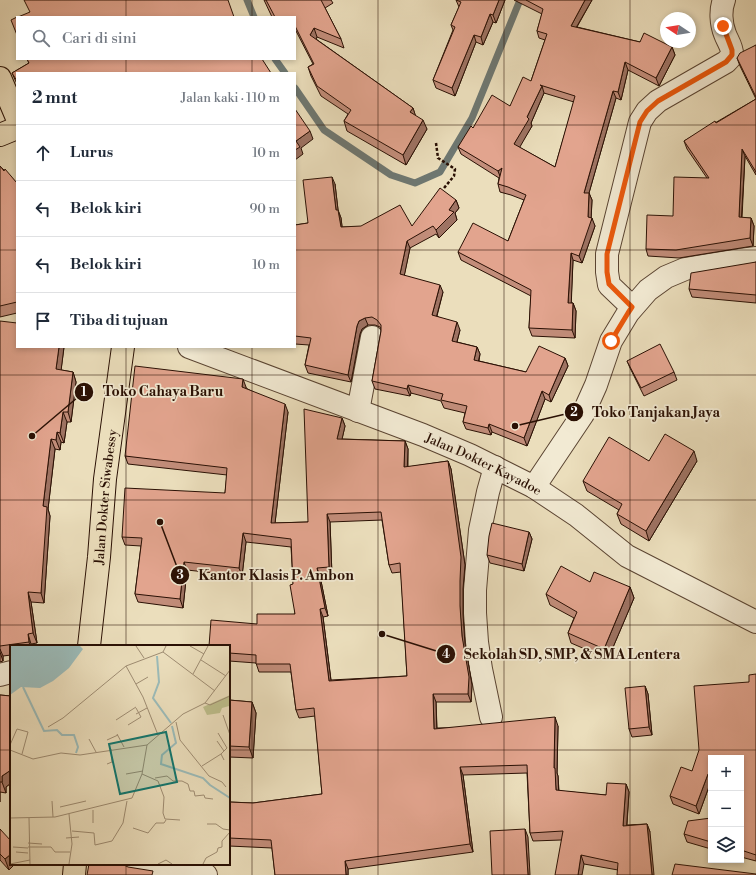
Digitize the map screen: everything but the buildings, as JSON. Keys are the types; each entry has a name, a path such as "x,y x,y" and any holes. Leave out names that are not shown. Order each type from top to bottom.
{"main road":[{"path":"0,78 16,116"},
{"path":"0,135 16,128"},
{"name":"Jalan Dokter Siwabessy","path":"88,645 99,557 105,479 123,348"},
{"path":"74,875 75,865"}],"street":[{"path":"632,307 609,284 607,254 640,122 647,111 658,101 726,62 732,55 732,50 723,26 722,15 724,0"},
{"path":"534,487 583,414 596,385 611,341 632,307 648,290 666,277 685,269 756,258"},
{"path":"358,411 372,337"},
{"name":"Jalan Dokter Kayadoe","path":"192,348 424,435 470,455 534,487 576,515 627,556 756,622"},
{"path":"491,717 480,669 475,613 475,590 480,530 494,467"},
{"path":"0,675 10,672"},
{"path":"140,865 206,875"}],"path":[{"path":"436,143 438,158 455,169 454,176 444,188"}],"waterway":[{"path":"247,0 254,16"},
{"path":"296,89 324,130 391,175 415,183 440,172 472,118 520,0"},
{"path":"276,60 284,72"}],"place":[{"name":"Toko Tanjakan Jaya","path":"515,426"},
{"name":"Toko Cahaya Baru","path":"32,436"},
{"name":"Kantor Klasis P. Ambon","path":"160,522"},
{"name":"Sekolah SD, SMP, & SMA Lentera","path":"382,634"}],"route":[{"path":"611,341 632,307 609,284 607,254 640,122 647,111 658,101 726,62 732,55 732,50 723,26"}]}
